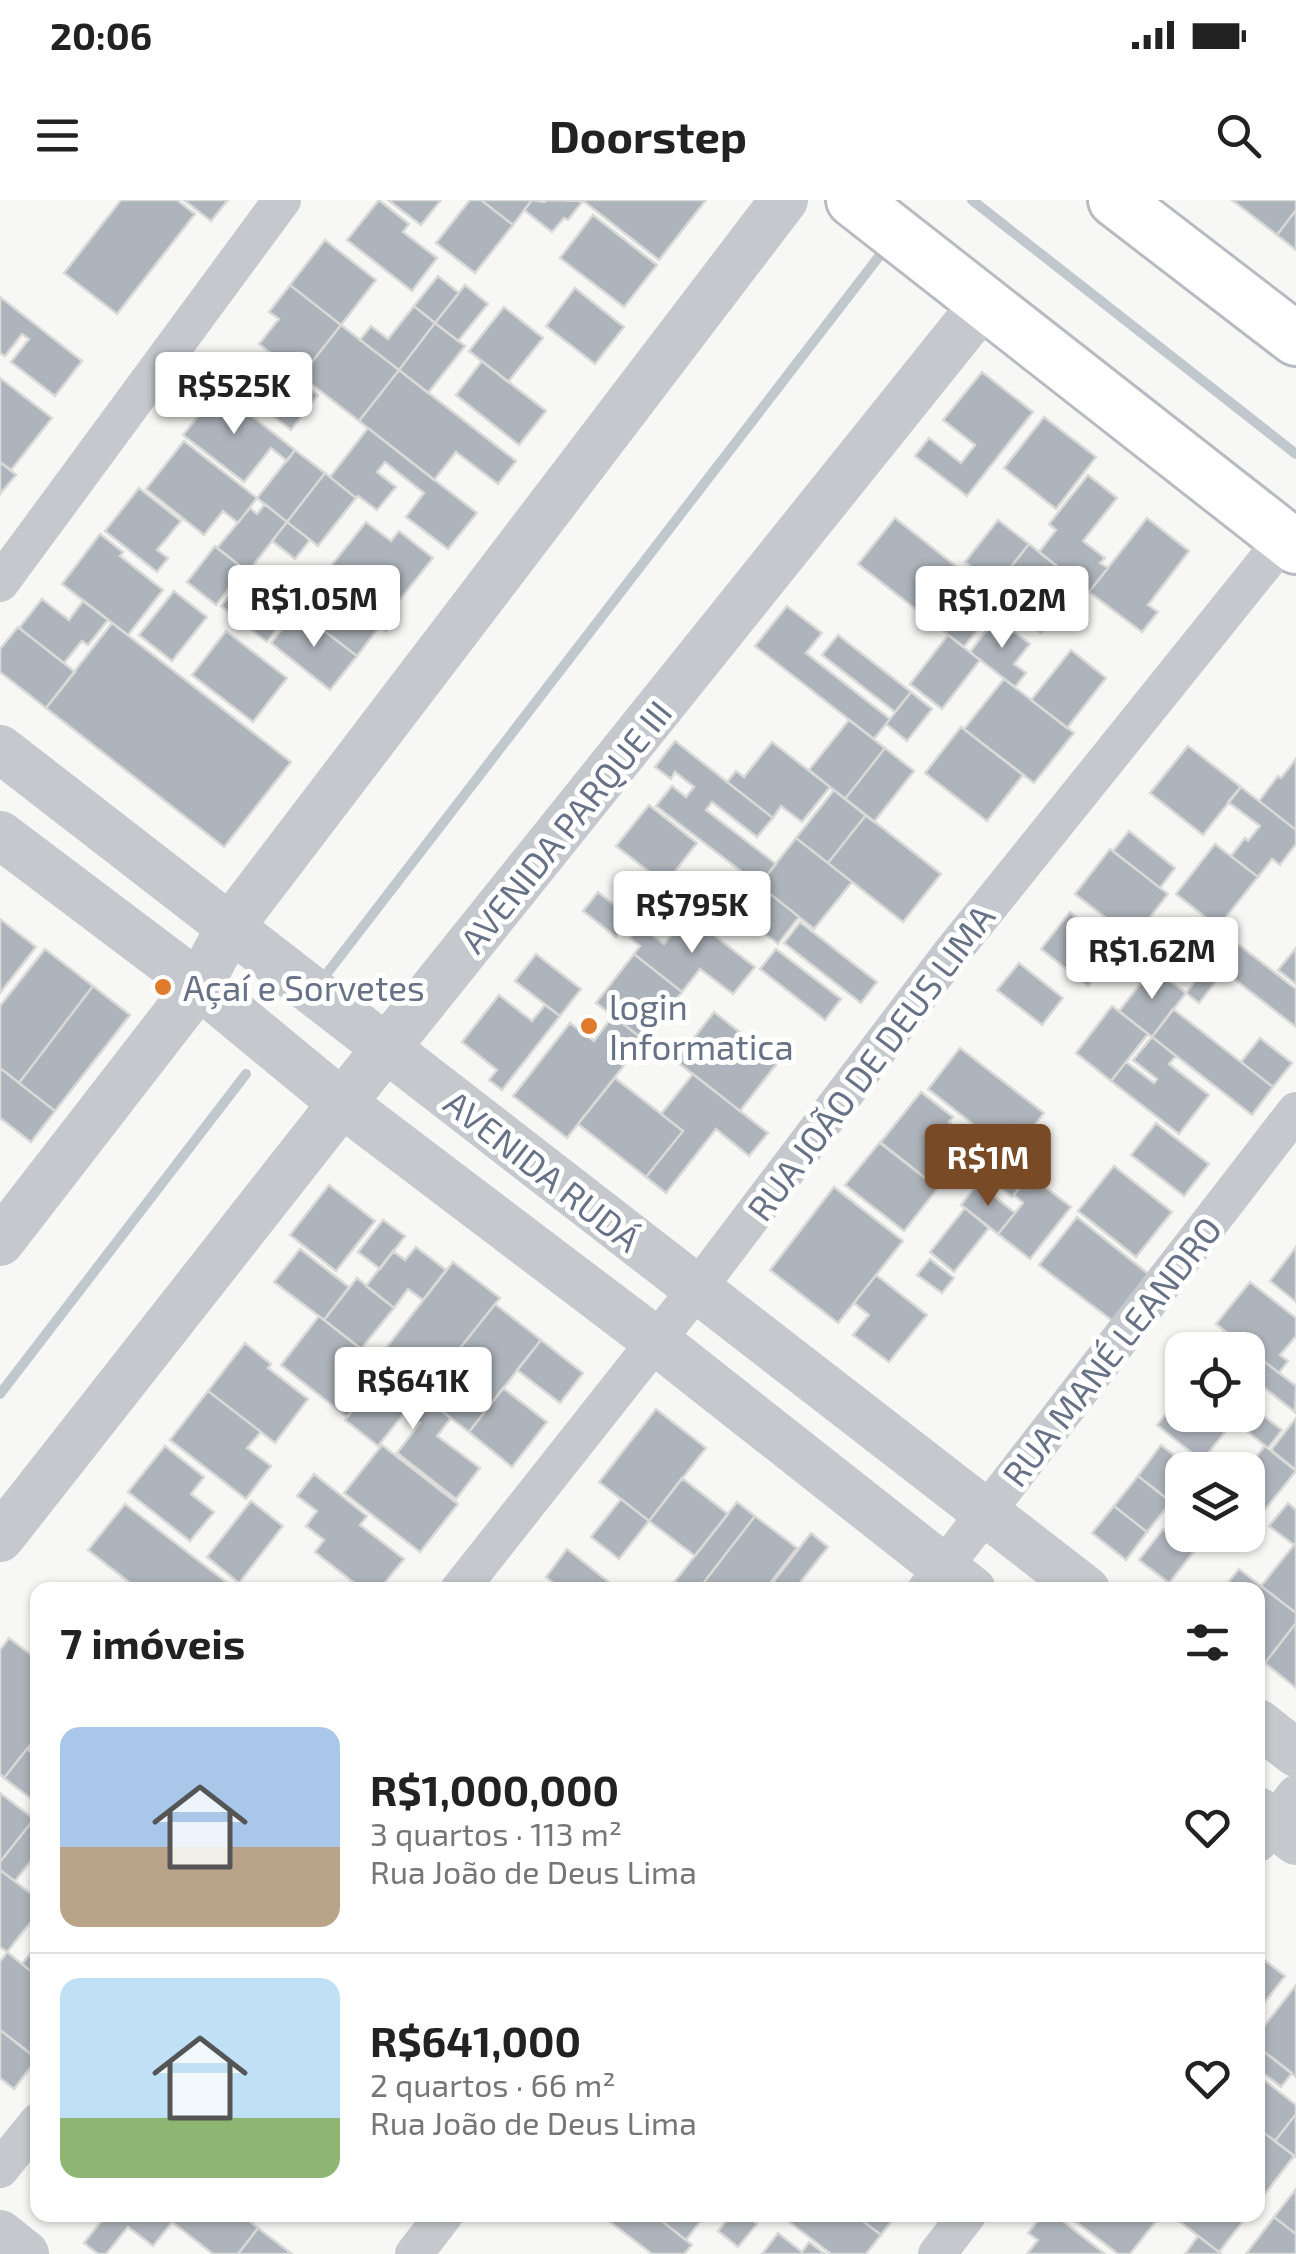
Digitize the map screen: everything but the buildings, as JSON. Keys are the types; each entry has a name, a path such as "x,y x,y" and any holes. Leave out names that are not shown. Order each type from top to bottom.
{"main road":[{"path":"853,200 1290,542"},
{"path":"1115,200 1296,338"}],"street":[{"path":"0,583 282,200"},
{"path":"0,1242 200,985 230,927 784,200"},
{"name":"AVENIDA PARQUE III","path":"0,1538 342,1103 984,304"},
{"name":"RUA JOÃO DE DEUS LIMA","path":"464,1582 697,1289 949,956 1290,542"},
{"name":"AVENIDA RUDÁ","path":"0,749 1076,1582"},
{"name":"AVENIDA RUDÁ","path":"0,835 200,985 342,1103 656,1341 946,1582"},
{"name":"RUA MANÉ LEANDRO","path":"948,1582 986,1513 1296,1112"},
{"path":"1265,1729 1296,1753"},
{"path":"0,2169 30,2132"},
{"path":"414,2254 439,2222"},
{"path":"937,2254 962,2222"},
{"path":"0,2234 25,2254"}],"waterway":[{"path":"972,200 1296,454"},
{"path":"328,972 884,250"},
{"path":"0,1394 246,1074"}],"place":[{"name":"Açaí e Sorvetes","path":"163,987"},
{"name":"login Informatica","path":"589,1026"}]}
